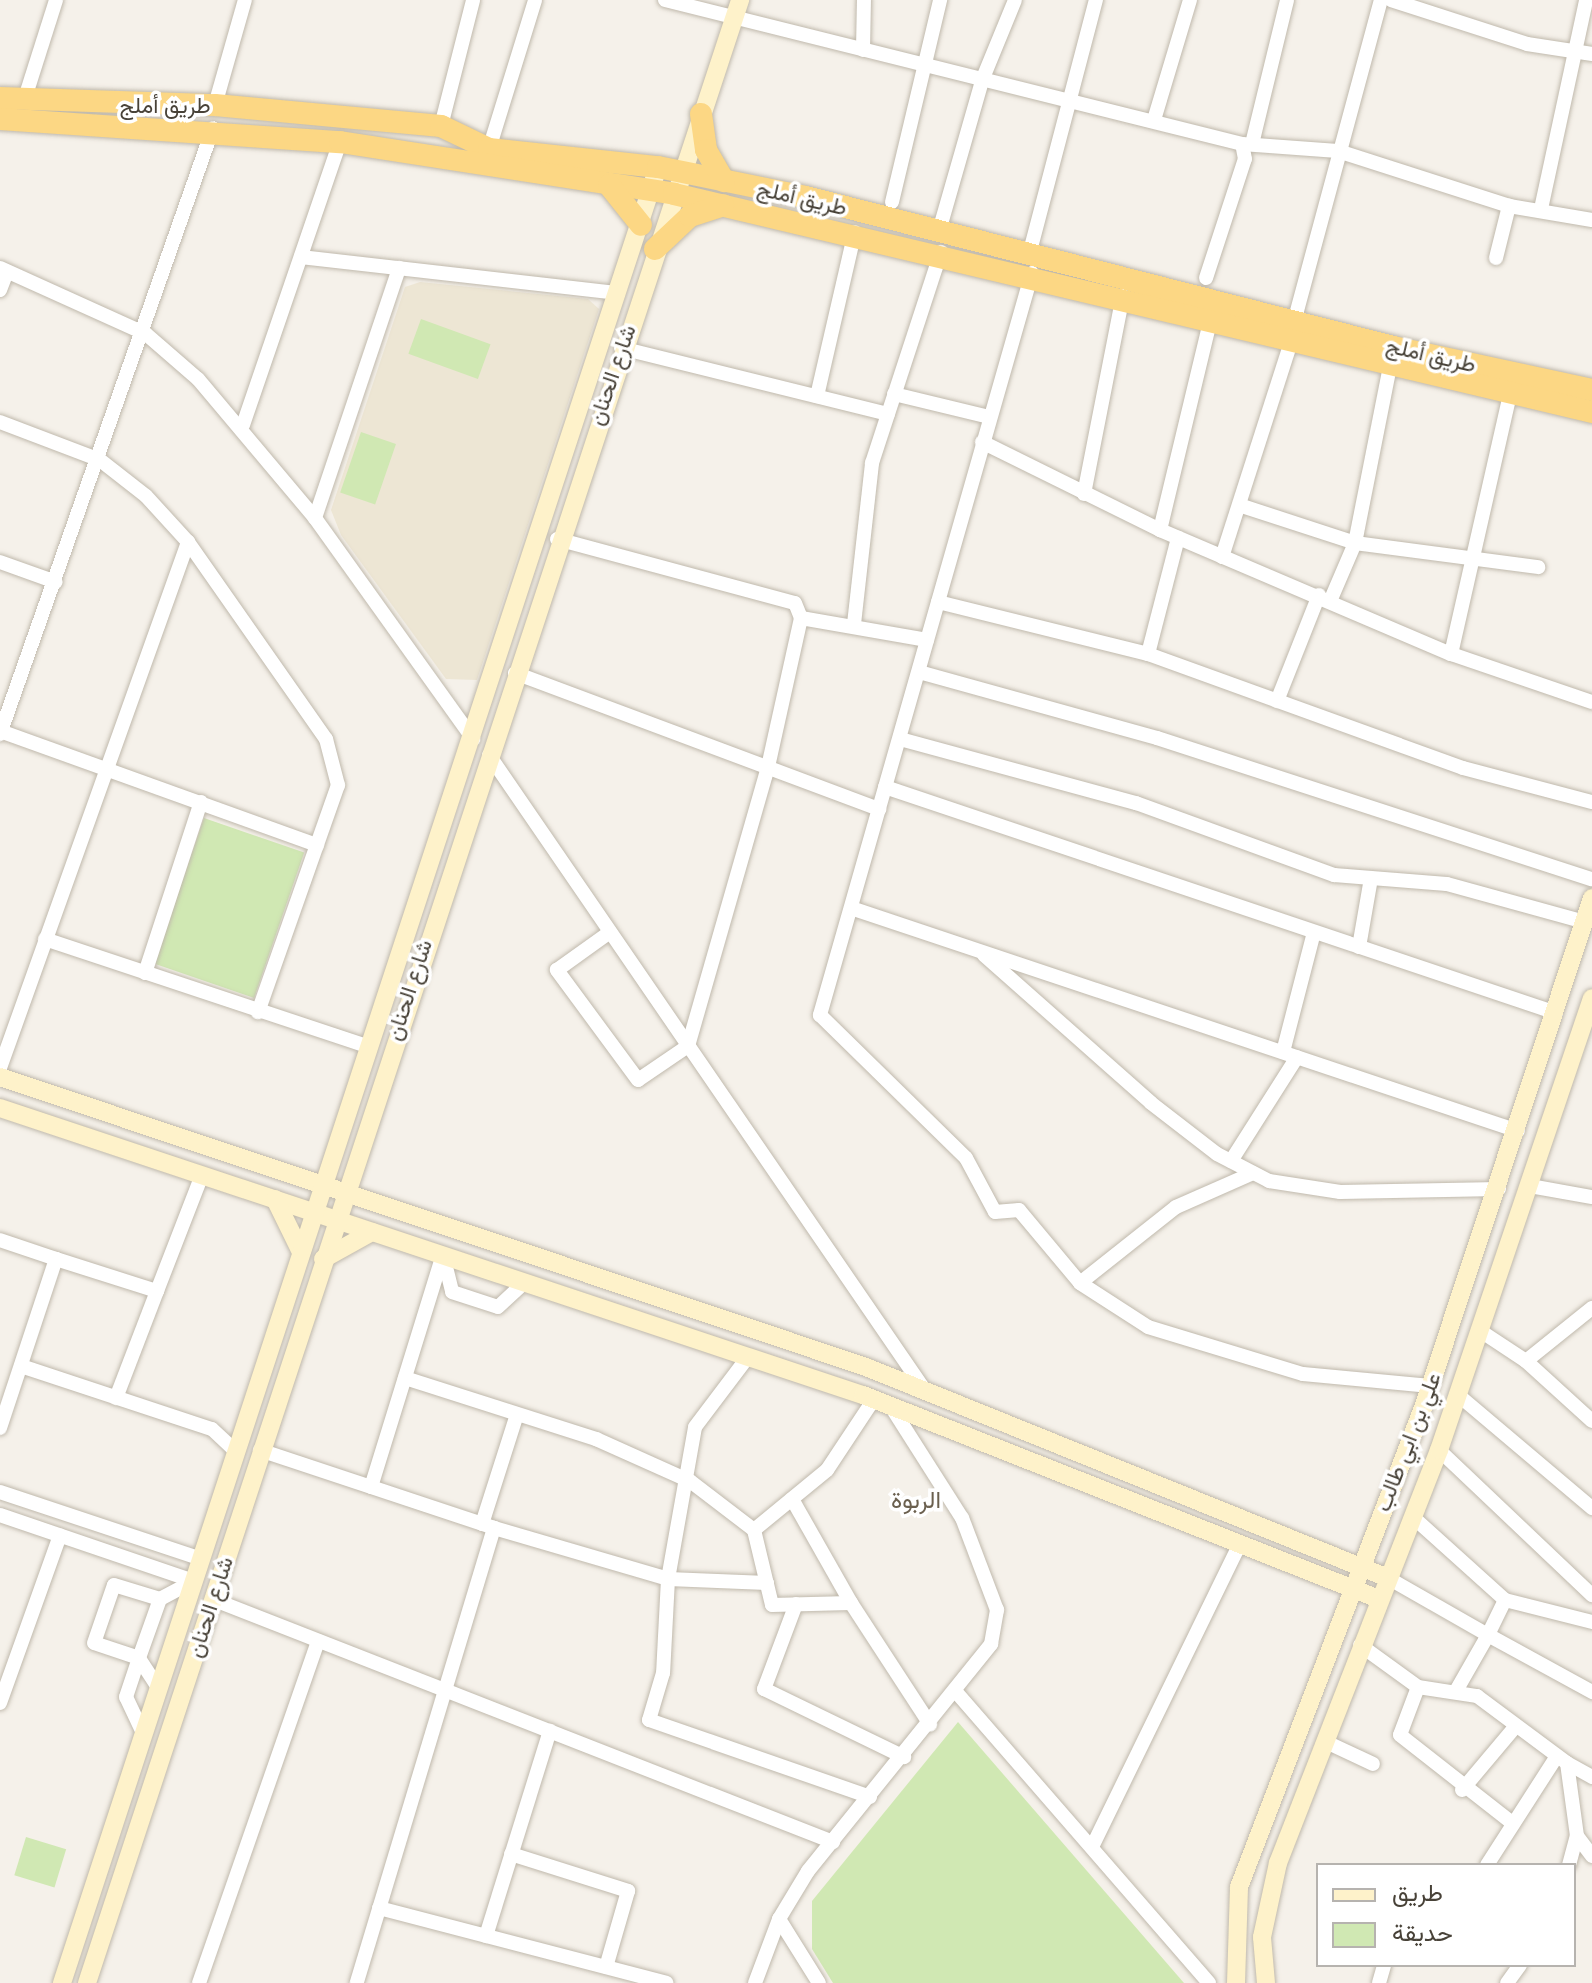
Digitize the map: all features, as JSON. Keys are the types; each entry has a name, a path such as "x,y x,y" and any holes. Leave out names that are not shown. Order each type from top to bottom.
{"highway":[{"name":"طريق أملج","path":"0,98 215,105 441,126 489,149 681,171 940,242 1293,330 1592,390"},
{"path":"701,114 706,150 724,181"},
{"name":"طريق أملج","path":"0,119 213,128 340,142 609,185 652,189 855,232 940,242"},
{"path":"609,185 641,225"},
{"path":"655,249 690,216 723,205"},
{"name":"طريق أملج","path":"1030,264 1123,296 1211,318 1293,330 1390,366 1592,412"}],"main road":[{"name":"شارع الحنان","path":"93,1982 343,1192 489,755 557,539 740,0"},
{"name":"شارع الحنان","path":"62,1983 322,1186 473,739 658,167"},
{"name":"علي بن ابي طالب","path":"1236,1983 1239,1887 1430,1386 1499,1189 1592,898"},
{"name":"علي بن ابي طالب","path":"1266,1983 1267,1900 1360,1645 1439,1450 1592,998"},
{"path":"0,1077 924,1389 1388,1578"},
{"path":"0,1108 882,1402 1379,1599"},
{"path":"293,1176 333,1156"},
{"path":"353,1162 380,1204"},
{"path":"275,1199 301,1252"},
{"path":"321,1262 372,1232"}],"street":[{"path":"24,101 56,0"},
{"path":"215,105 245,0"},
{"path":"441,126 473,0"},
{"path":"489,149 535,0"},
{"path":"665,0 734,20 1247,144 1338,151 1509,206 1592,220"},
{"path":"863,50 864,0"},
{"path":"892,202 940,0"},
{"path":"854,624 872,463 940,242 983,78 1015,0"},
{"path":"1096,0 989,417 820,1015 966,1158 995,1212 1019,1210 1080,1283 1148,1327 1303,1374 1430,1386"},
{"path":"1154,120 1190,0"},
{"path":"1206,278 1245,159 1287,0"},
{"path":"1222,557 1242,506 1293,330 1338,151 1381,0"},
{"path":"1391,0 1571,53 1592,54"},
{"path":"1541,209 1571,53 1586,0"},
{"path":"213,128 146,334 0,732 317,845"},
{"path":"243,425 340,142"},
{"path":"1496,258 1509,206"},
{"path":"817,396 855,232"},
{"path":"301,257 618,293"},
{"path":"315,518 399,268"},
{"path":"0,290 4,270 146,334 243,425 315,518 473,739"},
{"path":"1084,494 1123,296"},
{"path":"1160,530 1211,318"},
{"path":"621,348 888,414"},
{"path":"1277,701 1325,597 1355,543 1390,366"},
{"path":"894,394 989,417"},
{"path":"1451,654 1510,395"},
{"path":"0,422 100,460 188,542 326,739 338,785 258,1012"},
{"path":"982,442 1084,494 1222,557 1325,597 1451,654 1592,702"},
{"path":"1242,506 1355,543 1475,555 1538,567"},
{"path":"1148,654 1178,538"},
{"path":"557,539 795,603 801,618 768,767 688,1046 638,1080 557,970 610,932"},
{"path":"0,1068 188,542"},
{"path":"0,562 56,582"},
{"path":"938,602 1148,654 1463,768 1592,802"},
{"path":"801,618 854,624 927,640"},
{"path":"919,672 1157,738 1592,879"},
{"path":"515,673 879,809"},
{"path":"900,739 1136,803 1334,875 1447,884 1585,922"},
{"path":"489,755 924,1389"},
{"path":"885,787 1556,1013"},
{"path":"145,973 201,802"},
{"path":"1359,947 1371,878"},
{"path":"851,908 1518,1131"},
{"path":"1231,1161 1290,1055 1314,932"},
{"path":"45,939 369,1047"},
{"path":"979,951 1151,1103 1231,1161 1253,1173 1340,1192 1499,1189"},
{"path":"1080,1283 1176,1207 1253,1173"},
{"path":"116,1398 202,1175"},
{"path":"1530,1186 1592,1197"},
{"path":"0,1240 157,1291"},
{"path":"443,1255 452,1292 498,1307 525,1282"},
{"path":"371,1487 443,1255"},
{"path":"0,1428 56,1259"},
{"path":"1526,1361 1592,1308"},
{"path":"1479,1330 1526,1361 1592,1421"},
{"path":"748,1357 695,1427 690,1481 668,1579 663,1673 649,1720 870,1797"},
{"path":"21,1366 219,1432 236,1451"},
{"path":"405,1378 517,1414 690,1481 754,1530 772,1605 851,1603"},
{"path":"1457,1394 1592,1508"},
{"path":"754,1530 827,1470 882,1402 962,1518 997,1610 991,1644 957,1693 833,1842 779,1919 755,1983"},
{"path":"357,1983 445,1690 517,1414"},
{"path":"260,1450 488,1526 668,1579 767,1583"},
{"path":"1439,1450 1592,1595"},
{"path":"0,1492 99,1529 201,1559"},
{"path":"792,1499 851,1603 930,1724"},
{"path":"0,1515 194,1581"},
{"path":"1414,1518 1505,1600 1592,1622"},
{"path":"83,1543 99,1529"},
{"path":"0,1703 60,1535"},
{"path":"1092,1847 1240,1544"},
{"path":"1388,1578 1592,1692"},
{"path":"144,1735 126,1697 160,1599 194,1581"},
{"path":"159,1689 139,1658 94,1643 114,1585 160,1599"},
{"path":"212,1599 833,1842"},
{"path":"1456,1691 1505,1600"},
{"path":"796,1604 764,1689 904,1757"},
{"path":"199,1983 318,1641"},
{"path":"1360,1645 1418,1687 1477,1696 1561,1761 1592,1777"},
{"path":"0,1656 15,1661"},
{"path":"1418,1687 1400,1735 1462,1790 1511,1822"},
{"path":"957,1693 1209,1983"},
{"path":"1462,1790 1515,1727"},
{"path":"486,1936 550,1731"},
{"path":"1324,1741 1373,1764"},
{"path":"1488,1863 1511,1822 1561,1761"},
{"path":"1561,1761 1577,1836 1592,1856"},
{"path":"1570,1863 1577,1836"},
{"path":"511,1854 628,1891 606,1967"},
{"path":"379,1908 666,1983"},
{"path":"779,1919 819,1983"}],"shaded area":[{"path":"420,282 588,299 599,309 477,680 446,679 341,535 331,510 405,287"}],"green space":[{"path":"421,319 491,344 478,379 408,354"},
{"path":"361,432 396,444 375,505 340,493"},
{"path":"204,818 304,853 254,998 154,964"},
{"path":"958,1722 1184,1983 833,1983 812,1949 812,1901"},
{"path":"26,1837 66,1849 54,1888 14,1875"}],"district":[{"name":"الربوة","path":"916,1500"}]}
